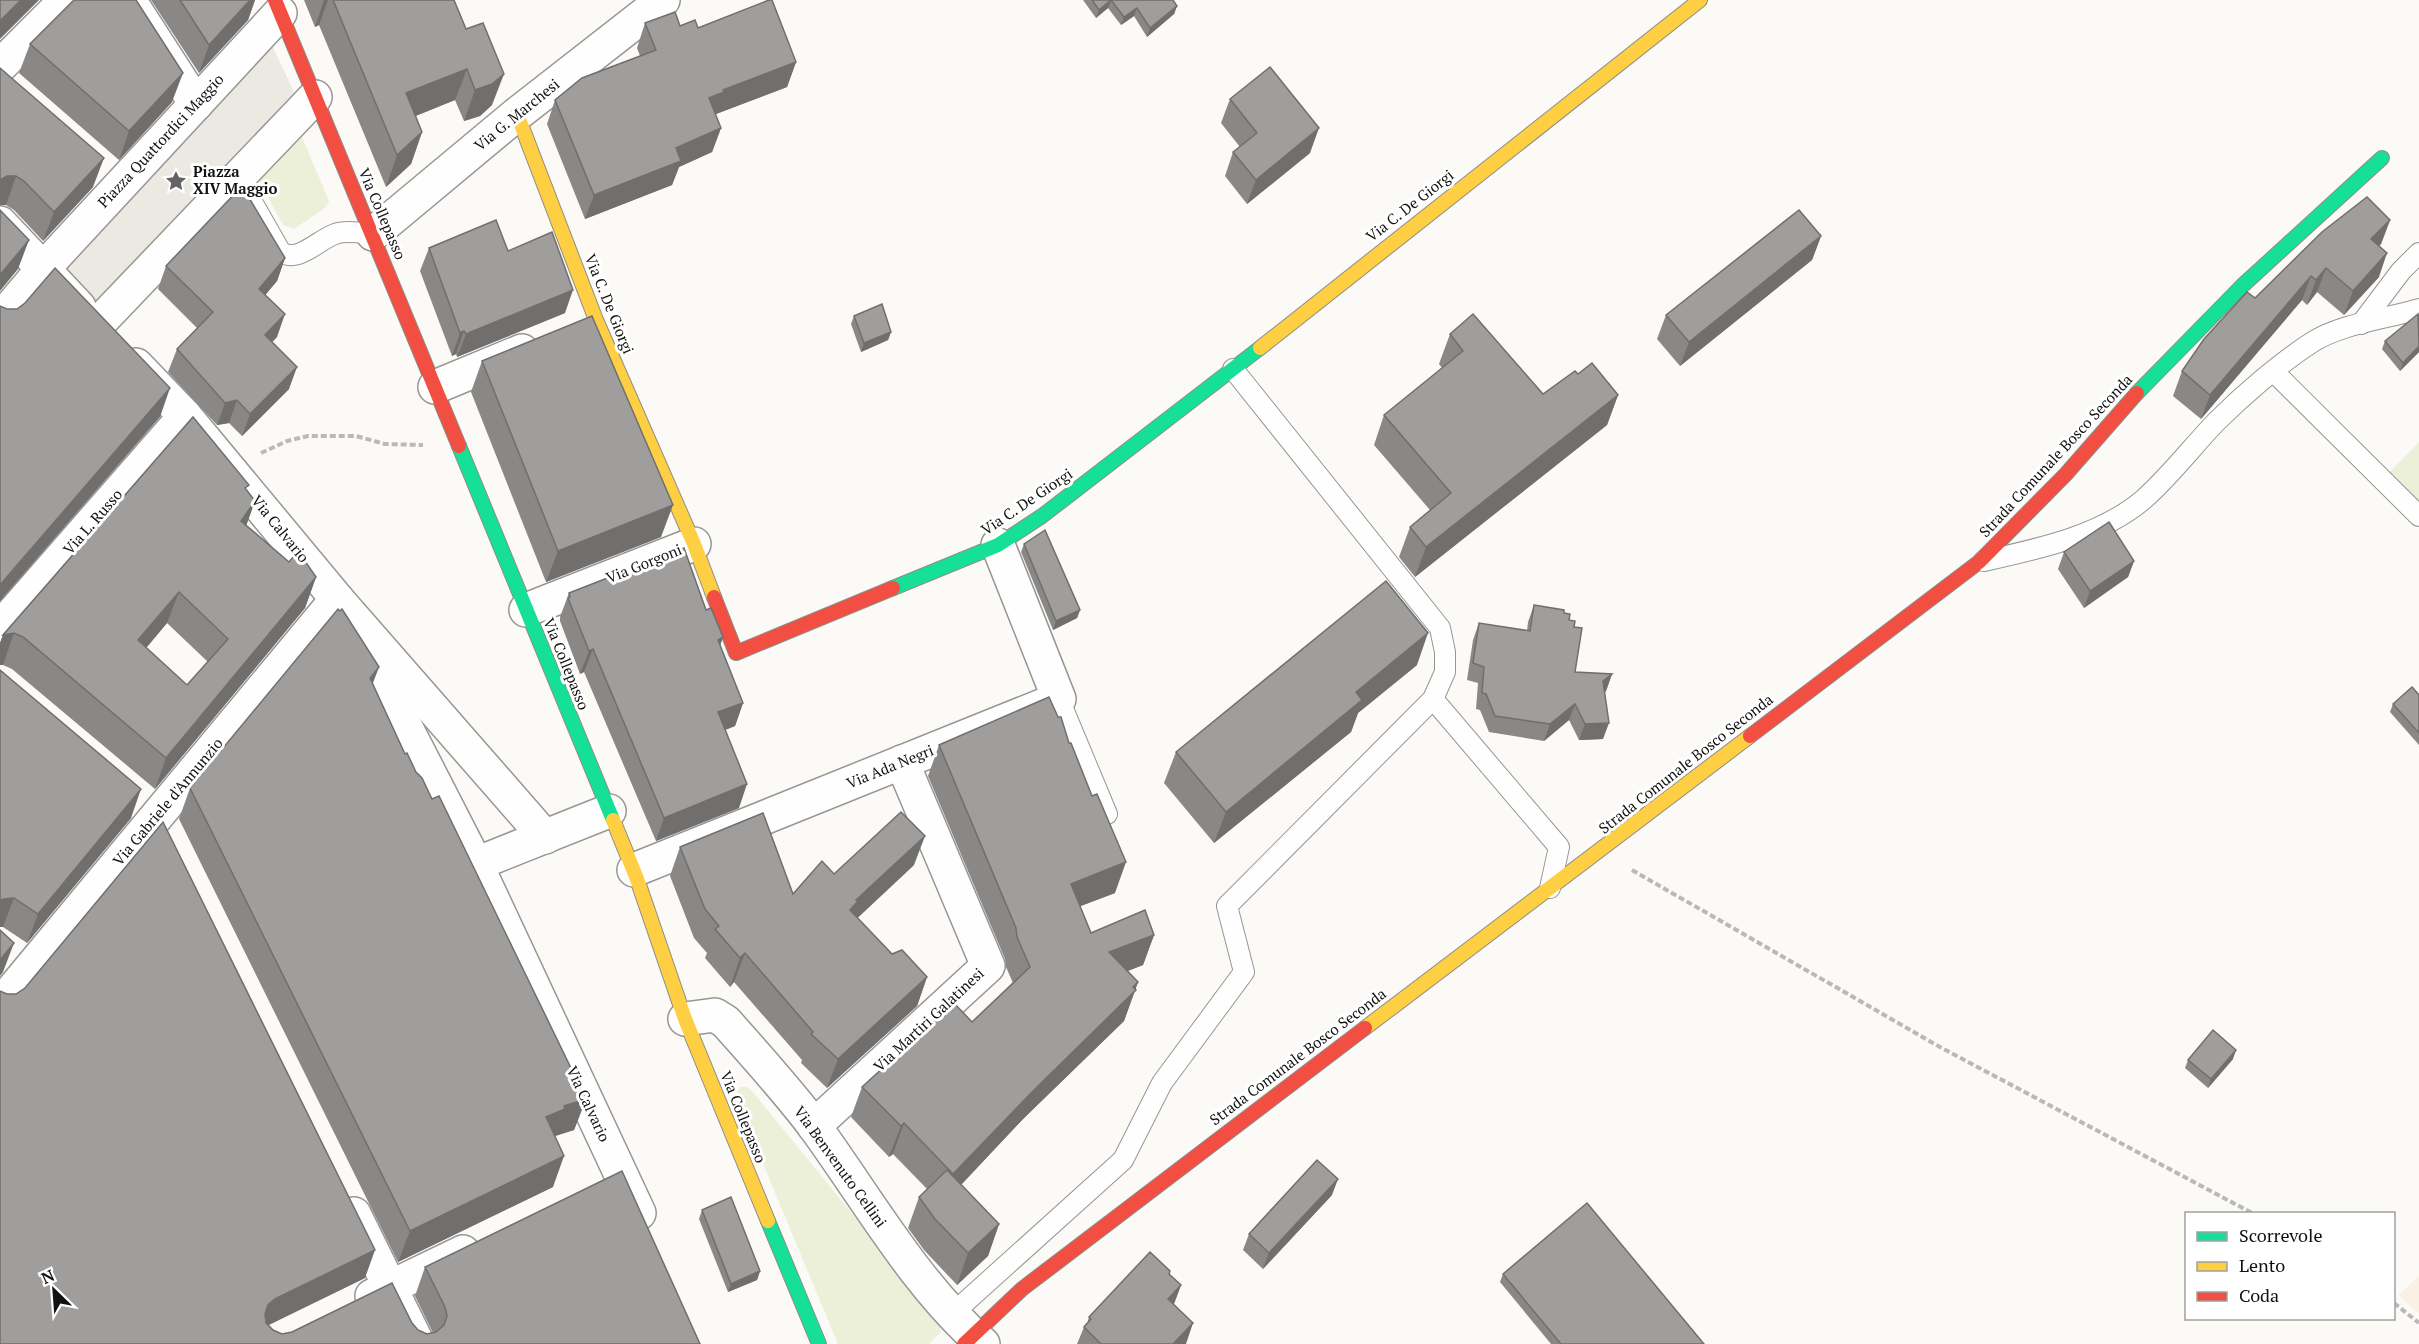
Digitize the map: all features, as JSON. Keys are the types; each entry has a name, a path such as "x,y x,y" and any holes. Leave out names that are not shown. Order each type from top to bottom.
{"street":[{"path":"3,79 66,0"},
{"path":"129,0 196,104"},
{"name":"Via G. Marchesi","path":"373,234 517,114 663,0"},
{"name":"Via C. De Giorgi","path":"517,114 596,320 694,544 736,653 998,545 1042,516 1233,369 1360,266 1700,0"},
{"name":"Piazza Quattordici Maggio","path":"0,320 42,270 196,104 278,6"},
{"name":"Via Collepasso","path":"278,6 634,870 685,1019 819,1344"},
{"path":"97,325 315,97"},
{"name":"Strada Comunale Bosco Seconda","path":"968,1334 1022,1289 1978,562 2066,474 2141,389 2242,286 2382,158"},
{"path":"94,164 120,186"},
{"name":"Via Calvario","path":"0,223 42,270 185,416 337,599 545,837"},
{"path":"435,387 596,320"},
{"name":"Via L. Russo","path":"0,628 185,416"},
{"name":"Via Gorgoni","path":"526,610 694,544"},
{"path":"998,545 1059,699"},
{"name":"Via Calvario","path":"337,599 476,864 651,1238"},
{"name":"Via Gabriele d'Annunzio","path":"0,1005 19,961 147,808 337,599"},
{"name":"Via Ada Negri","path":"634,870 1059,699"},
{"name":"Via Martiri Galatinesi","path":"814,1126 988,966 902,762"},
{"path":"147,808 172,847"},
{"path":"476,864 609,811"},
{"name":"Via Benvenuto Cellini","path":"685,1019 715,1015 726,1022 814,1126 892,1238 968,1334"},
{"path":"590,1190 621,1174"},
{"path":"342,1191 418,1344"},
{"path":"348,1308 485,1241"}],"lane":[{"path":"238,177 285,256 294,256 337,232 373,234"},
{"path":"2361,324 2401,271 2419,253"},
{"path":"1978,562 2033,550 2078,535 2114,519 2144,499 2218,420 2311,343 2341,328 2419,309"},
{"path":"968,1334 1123,1160 1162,1083 1244,972 1227,906 1433,699 1445,672 1445,652 1440,628 1233,369"},
{"path":"2274,372 2419,516"},
{"path":"1059,699 1107,814"},
{"path":"1433,699 1559,847 1550,888"}],"path":[{"path":"231,470 263,451 308,436 356,436 386,444 429,446 452,432"},
{"path":"1600,851 1735,931 1940,1047 2250,1212"},
{"path":"2395,1304 2419,1323"}],"shaded area":[{"name":"Piazza XIV Maggio","path":"270,41 294,92 96,308 57,270"},
{"path":"2419,1276 2419,1314 2398,1295"}],"green space":[{"path":"302,137 329,201 326,207 294,229 283,225 259,181 262,174"},
{"path":"2419,442 2419,503 2389,473"},
{"path":"740,1087 747,1087 752,1091 938,1319 941,1332 929,1344 838,1344 736,1099 736,1093"}],"building":[{"path":"0,0 21,0 0,21"},
{"path":"74,0 136,0 183,73 129,131 30,44"},
{"path":"180,0 250,0 209,45"},
{"path":"333,0 454,0 466,29 483,23 504,74 492,84 475,90 467,69 406,93 422,132 397,155"},
{"path":"772,0 796,62 723,90 724,92 709,98 721,128 676,148 681,161 594,195 555,100 582,78 656,50 645,23 675,12 680,26 695,20 698,28"},
{"path":"1092,0 1111,0 1099,10"},
{"path":"1111,0 1173,0 1177,6 1150,28 1137,8 1124,17"},
{"path":"1270,67 1319,128 1256,180 1233,152 1257,133 1230,99"},
{"path":"0,68 104,158 54,212 24,181 16,176 7,176 0,180"},
{"path":"242,186 285,258 259,289 285,314 265,335 297,367 250,414 237,400 225,403 177,349 213,312 166,266"},
{"path":"2367,197 2390,220 2371,239 2387,253 2353,291 2326,268 2316,280 2311,276 2210,395 2182,371 2204,339 2247,292 2255,298 2322,232"},
{"path":"0,210 29,240 0,275"},
{"path":"1799,210 1821,236 1689,342 1666,315"},
{"path":"496,220 508,251 552,232 573,290 466,334 464,331 460,333 429,248"},
{"path":"55,268 170,388 0,585 0,306 17,309"},
{"path":"882,304 891,332 864,343 854,316"},
{"path":"1473,314 1543,394 1575,371 1578,374 1592,363 1618,395 1426,547 1410,527 1451,493 1384,415 1463,351 1450,334"},
{"path":"2418,314 2419,346 2403,363 2385,341"},
{"path":"592,316 673,505 558,551 482,361"},
{"path":"193,417 249,485 245,488 255,501 241,521 289,562 298,551 316,577 166,758 23,637 14,633 3,635","holes":["179,592 228,639 187,685 138,640"]},
{"path":"2109,522 2134,561 2090,591 2064,552"},
{"path":"1045,530 1080,610 1056,621 1024,544"},
{"path":"684,548 706,610 711,608 723,637 718,640 743,703 718,712 747,784 664,818 593,649 589,651 568,598 569,593"},
{"path":"1386,581 1428,633 1356,692 1362,700 1226,812 1176,752"},
{"path":"1534,605 1564,610 1564,613 1570,614 1569,620 1575,621 1574,627 1582,628 1575,672 1612,674 1603,681 1609,723 1585,724 1575,704 1550,724 1495,716 1486,694 1482,693 1484,667 1473,663 1479,623 1530,631"},
{"path":"338,609 340,611 342,609 379,667 370,678 405,754 407,753 416,772 422,778 432,799 439,796 586,1099 564,1106 565,1109 546,1117 564,1156 410,1231 190,788"},
{"path":"0,670 141,789 38,914 14,898 0,901"},
{"path":"2412,687 2419,695 2419,733 2393,704"},
{"path":"1049,697 1058,717 1061,717 1069,743 1071,743 1092,796 1097,794 1126,862 1071,884 1091,933 1145,910 1154,935 1109,952 1138,982 1133,987 1136,990 953,1174 904,1123 901,1126 862,1087 954,1003 972,1022 1030,967 1017,937 1016,928 939,745"},
{"path":"901,812 925,836 856,900 858,901 850,910 892,954 902,950 927,977 838,1059 811,1034 813,1032 745,953 740,958 715,929 719,926 705,909 680,847 763,813 793,894 822,861 834,874"},
{"path":"163,822 375,1250 275,1299 268,1305 265,1314 266,1323 273,1330 282,1334 292,1332 392,1283 412,1323 418,1330 427,1334 436,1332 444,1325 447,1316 445,1307 425,1267 622,1171 700,1344 0,1344 0,991 16,994 25,988"},
{"path":"0,930 14,943 0,960"},
{"path":"2213,1030 2236,1050 2211,1079 2188,1060"},
{"path":"1317,1160 1338,1179 1269,1253 1249,1234"},
{"path":"947,1170 999,1224 968,1253 935,1219 919,1197"},
{"path":"731,1197 760,1271 731,1284 702,1210"},
{"path":"1587,1203 1704,1344 1561,1344 1503,1274"},
{"path":"1150,1252 1181,1285 1168,1299 1193,1323 1173,1344 1101,1344 1084,1327 1091,1319 1089,1317"}],"traffic: fast":[{"path":"2137,393 2242,286 2382,158"},
{"path":"893,588 998,545 1042,516 1260,348"},
{"path":"459,446 613,820"},
{"path":"768,1221 819,1344"}],"traffic: slow":[{"path":"1260,348 1700,0"},
{"path":"517,114 596,320 694,544 714,597"},
{"path":"1365,1028 1750,736"},
{"path":"613,820 637,879 685,1019 768,1221"}],"traffic: jam":[{"path":"275,0 459,446"},
{"path":"1750,736 1979,562 2066,474 2137,393"},
{"path":"714,597 736,653 893,588"},
{"path":"964,1344 1022,1289 1365,1028"}],"place":[{"name":"Piazza XIV Maggio","path":"176,181"}]}
